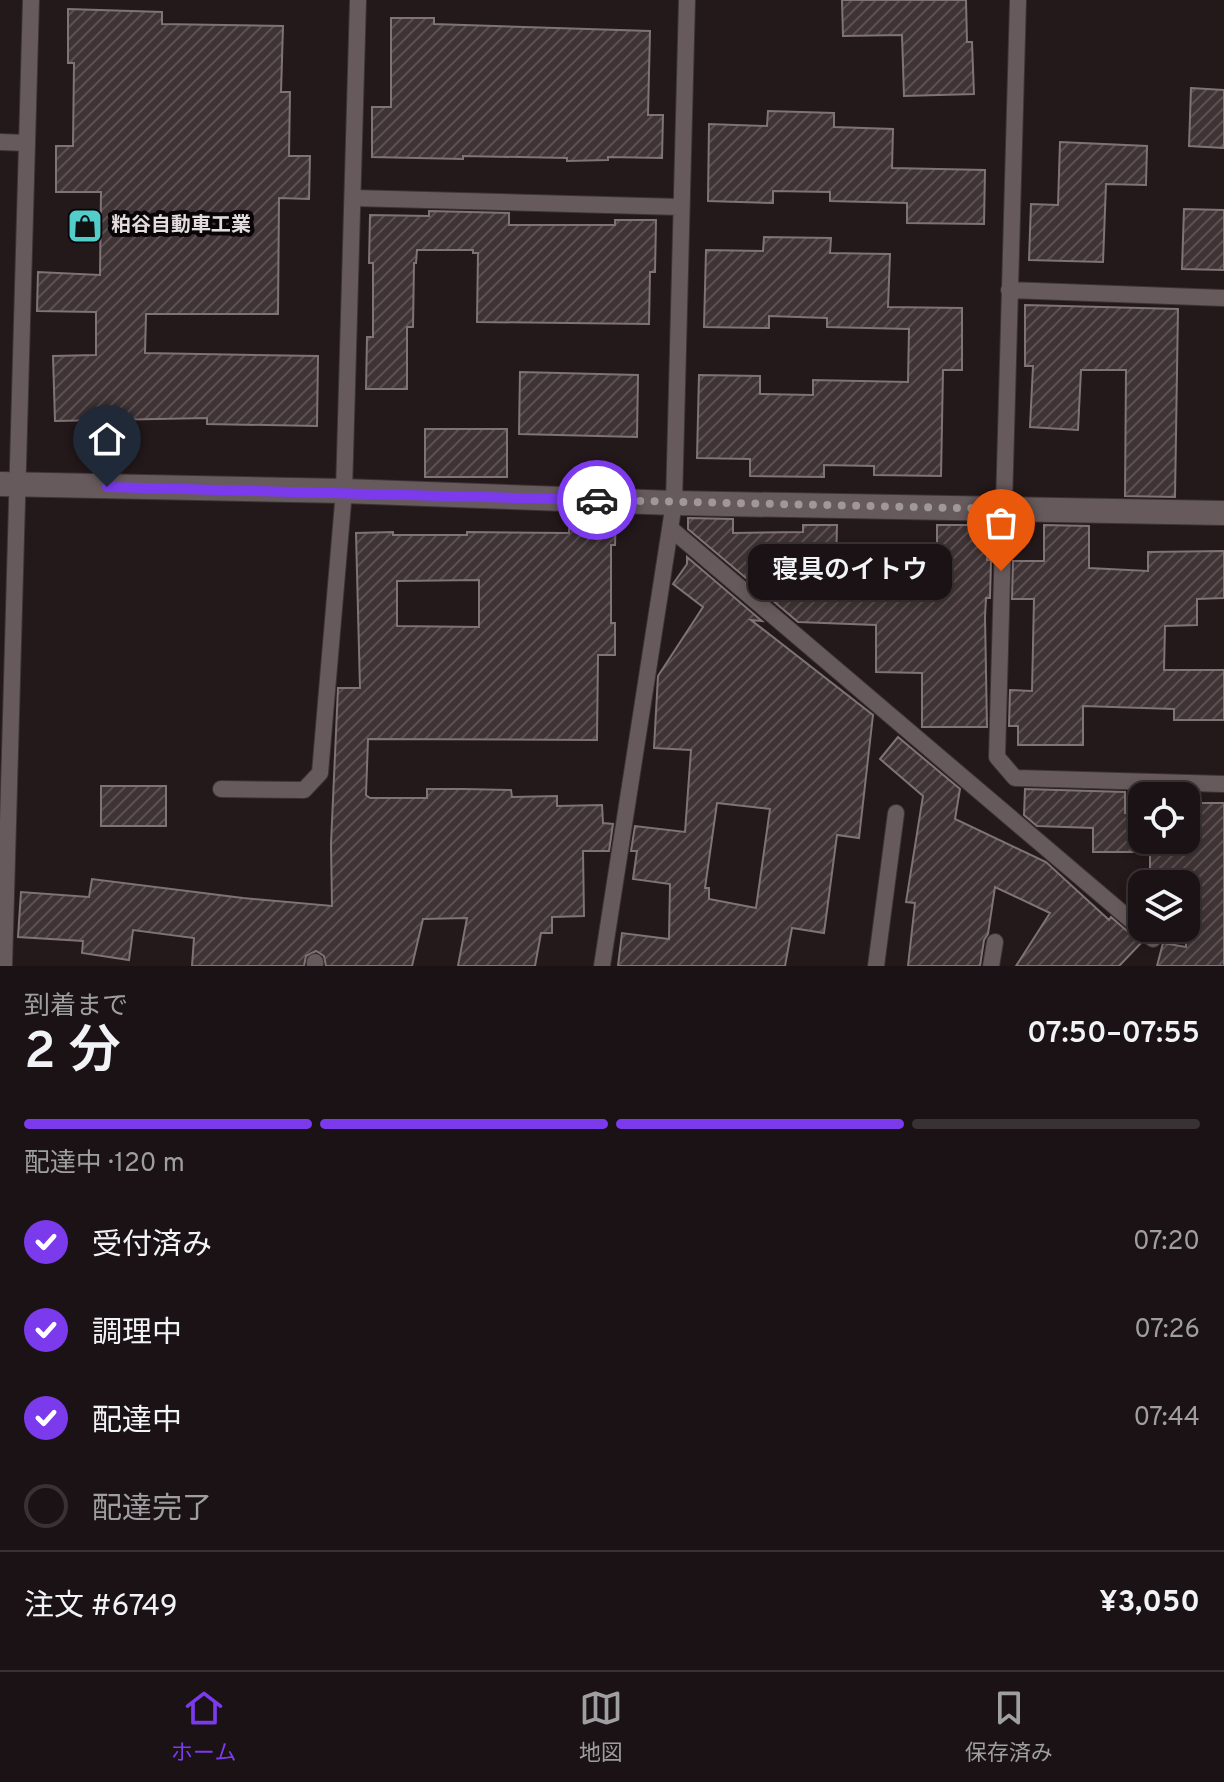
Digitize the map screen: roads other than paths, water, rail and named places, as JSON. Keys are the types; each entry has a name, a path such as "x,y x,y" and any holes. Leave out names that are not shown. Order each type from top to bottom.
{"street":[{"path":"9,485 344,491 674,503 1224,513"}],"lane":[{"path":"4,966 9,485 27,143 31,0"},
{"path":"221,789 304,790 320,773 344,491 358,0"},
{"path":"602,966 674,503 687,0"},
{"path":"1018,0 997,757 1015,778 1224,784"},
{"path":"0,142 27,143"},
{"path":"353,198 680,207"},
{"path":"1009,290 1224,298"},
{"path":"670,528 1128,918"},
{"path":"876,966 896,813"},
{"path":"991,966 995,942"}],"place":[{"name":"粕谷自動車工業","path":"85,226"},
{"name":"寝具のイトウ","path":"1001,571"}]}
